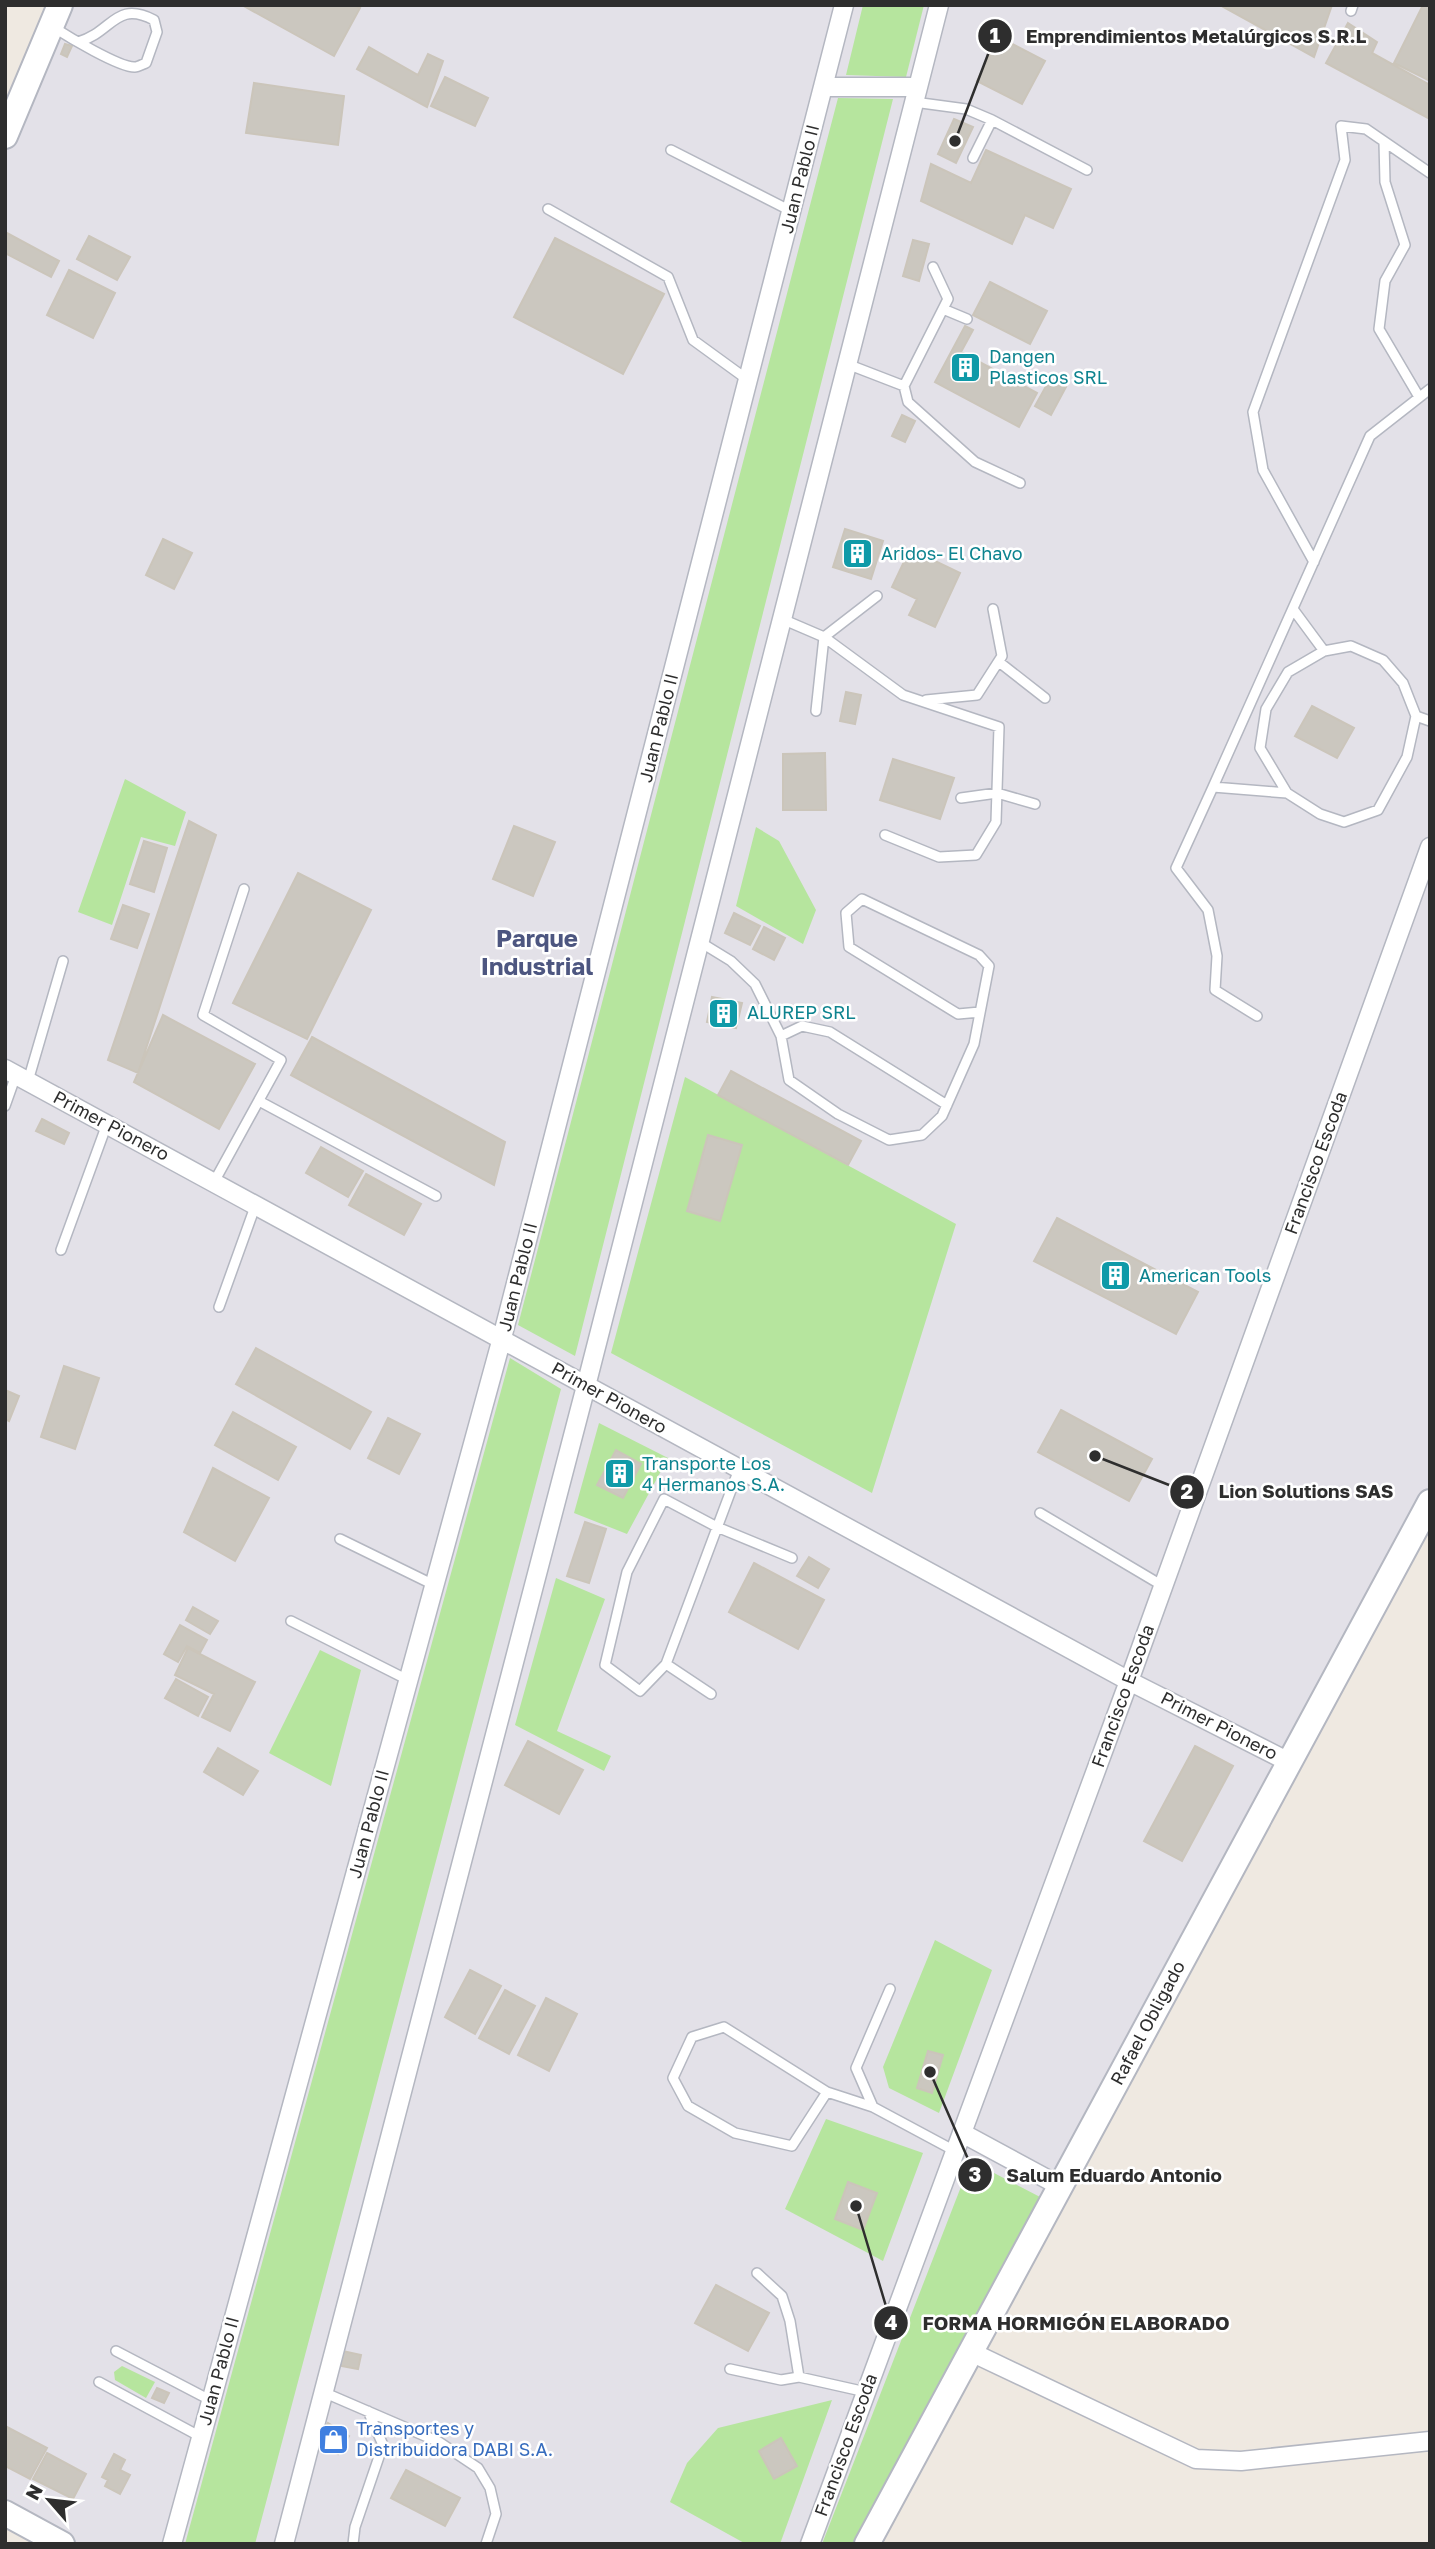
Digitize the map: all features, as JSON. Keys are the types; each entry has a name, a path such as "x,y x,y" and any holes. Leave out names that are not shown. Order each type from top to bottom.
{"street":[{"name":"Juan Pablo II","path":"172,2544 502,1338 844,5"},
{"path":"284,2544 586,1386 939,5"},
{"path":"5,136 56,15"},
{"path":"823,88 916,95"},
{"name":"Francisco Escoda","path":"810,2544 1129,1681 1430,847"},
{"name":"Primer Pionero","path":"17,1075 1129,1681 1289,1762"},
{"name":"Rafael Obligado","path":"867,2544 1430,1502"},
{"path":"962,2133 1060,2186"},
{"path":"971,2352 1196,2459 1241,2461 1430,2441"},
{"path":"5,2513 62,2544"}],"lane":[{"path":"56,15 78,42 126,65 136,67 146,63 157,32 154,20 142,13 128,11 121,13 96,35 78,42"},
{"path":"916,95 966,109 992,120 1087,170"},
{"path":"974,158 992,120"},
{"path":"1314,562 1263,470 1253,412 1346,160 1341,127 1366,129 1430,173"},
{"path":"1384,142 1385,181 1405,245 1385,281 1379,329 1419,397"},
{"path":"671,150 792,211"},
{"path":"548,209 668,277 693,340 748,380"},
{"path":"933,267 948,299 904,386 908,402 975,462 1020,483"},
{"path":"943,309 967,319"},
{"path":"847,364 904,386"},
{"path":"1256,1016 1215,990 1217,956 1208,910 1176,868 1370,436 1430,388"},
{"path":"816,711 824,637 877,596"},
{"path":"921,701 977,695 1002,656 993,609"},
{"path":"1293,609 1324,650"},
{"path":"782,619 824,637 903,695 999,727 996,822 976,855 939,857 885,835"},
{"path":"1351,646 1383,660 1403,683 1416,716 1407,757 1378,810 1344,822 1320,814 1287,793 1260,748 1266,709 1288,672 1324,650 1351,646"},
{"path":"999,662 1045,698"},
{"path":"1416,716 1430,721"},
{"path":"1213,787 1287,793"},
{"path":"961,798 997,793 1035,804"},
{"path":"214,1182 281,1060 203,1015 244,889"},
{"path":"699,942 731,961 755,984 781,1036 789,1080 838,1114 889,1140 922,1135 942,1116 974,1044 989,966 979,955 863,899 846,914 849,947 957,1014 980,1012"},
{"path":"5,1106 63,961"},
{"path":"781,1036 802,1026 830,1032 947,1105"},
{"path":"259,1101 436,1196"},
{"path":"61,1250 107,1124"},
{"path":"219,1307 256,1204"},
{"path":"739,1469 717,1527 666,1664 640,1691 605,1665 626,1572 664,1499 717,1527 792,1558"},
{"path":"1040,1513 1163,1586"},
{"path":"340,1539 434,1585"},
{"path":"291,1621 408,1679"},
{"path":"666,1664 711,1694"},
{"path":"873,2107 856,2068 890,1989"},
{"path":"827,2092 792,2146 734,2133 688,2106 673,2078 692,2037 723,2027 827,2092 873,2107 955,2151"},
{"path":"757,2273 782,2297 790,2321 799,2377"},
{"path":"116,2351 210,2400"},
{"path":"730,2369 782,2380 799,2377 866,2392"},
{"path":"99,2382 201,2437"},
{"path":"323,2392 439,2442 478,2468 490,2488 496,2514 486,2544"},
{"path":"353,2544 355,2527 383,2445 369,2411"}],"shaded area":[{"path":"60,5 1430,5 1430,1502 867,2544 62,2544 5,2513 5,136"}],"green space":[{"path":"863,5 924,5 906,77 846,75"},
{"path":"838,98 893,99 575,1356 518,1325"},
{"path":"125,779 186,812 175,846 141,837 112,925 78,912"},
{"path":"756,827 779,841 816,910 803,944 736,906"},
{"path":"685,1077 956,1224 872,1493 611,1353"},
{"path":"510,1358 561,1389 255,2544 185,2544"},
{"path":"599,1423 668,1458 627,1534 574,1513"},
{"path":"556,1578 605,1599 557,1731 611,1756 604,1771 515,1725"},
{"path":"320,1650 361,1670 331,1786 269,1753"},
{"path":"935,1940 992,1970 939,2113 889,2088 883,2067"},
{"path":"826,2119 923,2153 883,2261 785,2209"},
{"path":"971,2161 1042,2198 858,2544 822,2544"},
{"path":"122,2366 155,2382 146,2398 115,2380 114,2372"},
{"path":"832,2400 780,2544 746,2544 670,2502 687,2463 718,2428"}],"building":[{"path":"242,5 354,5 360,8 334,56"},
{"path":"1220,5 1332,5 1314,57"},
{"path":"1423,5 1430,5 1430,81 1394,63"},
{"path":"1348,23 1377,42 1372,53 1430,85 1430,119 1326,63"},
{"path":"999,37 1045,61 1022,104 977,81"},
{"path":"65,44 72,46 67,57 61,54"},
{"path":"369,47 418,75 428,54 443,61 427,107 357,69"},
{"path":"445,77 488,98 475,126 431,106"},
{"path":"254,83 344,96 338,145 246,133"},
{"path":"954,119 973,127 956,163 938,154"},
{"path":"986,150 1071,189 1053,228 1025,215 1012,244 921,201 931,164 971,183"},
{"path":"5,232 59,261 51,277 5,253"},
{"path":"89,236 130,257 117,280 77,259"},
{"path":"555,238 664,294 623,374 514,317"},
{"path":"913,240 929,244 919,281 903,276"},
{"path":"69,270 115,293 93,338 47,315"},
{"path":"990,282 1047,311 1030,344 973,315"},
{"name":"Dangen Plasticos SRL","path":"965,326 973,330 961,352 1037,393 1019,427 935,382"},
{"path":"1050,379 1066,387 1051,415 1035,406"},
{"path":"902,415 915,421 905,442 892,436"},
{"name":"Aridos- El Chavo","path":"845,529 883,541 871,579 833,567"},
{"path":"163,539 192,553 174,589 146,575"},
{"path":"910,549 960,573 935,627 909,615 917,599 892,587"},
{"path":"846,692 861,695 855,724 840,721"},
{"path":"1312,706 1354,728 1337,758 1295,736"},
{"path":"825,753 826,810 783,810 783,754"},
{"path":"893,759 954,778 940,819 880,800"},
{"path":"189,821 216,835 138,1073 108,1060"},
{"path":"514,826 555,842 533,896 493,879"},
{"path":"144,841 167,848 154,892 130,884"},
{"path":"298,873 371,910 307,1039 233,1003"},
{"path":"123,905 149,914 137,948 111,939"},
{"path":"734,913 760,926 750,945 725,933"},
{"path":"764,927 785,938 774,960 753,949"},
{"name":"ALUREP SRL","path":"712,997 742,1003 736,1028 707,1022"},
{"path":"163,1015 255,1064 219,1129 134,1082"},
{"path":"312,1037 505,1142 494,1185 291,1075"},
{"path":"731,1071 861,1141 848,1165 718,1095"},
{"path":"42,1119 69,1133 64,1144 36,1131"},
{"path":"708,1135 742,1145 720,1221 687,1211"},
{"path":"321,1147 363,1171 348,1197 306,1173"},
{"path":"366,1174 421,1204 404,1235 349,1205"},
{"name":"American Tools","path":"1057,1218 1198,1292 1176,1334 1034,1261"},
{"path":"256,1348 371,1412 350,1449 236,1384"},
{"path":"64,1366 99,1378 75,1449 41,1437"},
{"path":"5,1390 19,1396 9,1421 5,1419"},
{"path":"1061,1410 1152,1459 1129,1501 1038,1452"},
{"path":"233,1412 296,1447 278,1480 215,1445"},
{"path":"388,1418 420,1434 399,1474 368,1458"},
{"name":"Transporte Los 4 Hermanos S.A.","path":"616,1450 641,1464 623,1498 597,1485"},
{"path":"213,1468 269,1498 235,1561 184,1532"},
{"path":"585,1522 606,1529 589,1583 567,1576"},
{"path":"809,1557 829,1569 818,1588 797,1576"},
{"path":"754,1563 824,1600 798,1649 729,1612"},
{"path":"193,1607 218,1621 210,1634 186,1620"},
{"path":"180,1625 207,1640 200,1653 187,1646 178,1662 164,1654"},
{"path":"188,1648 255,1682 230,1731 202,1717 214,1694 175,1675"},
{"path":"176,1679 208,1697 198,1716 165,1698"},
{"path":"528,1741 583,1770 559,1814 505,1785"},
{"path":"1195,1746 1233,1766 1182,1861 1144,1841"},
{"path":"218,1748 258,1771 243,1795 204,1772"},
{"path":"470,1970 501,1986 475,2034 445,2017"},
{"path":"505,1990 535,2006 509,2054 479,2038"},
{"path":"546,1998 577,2014 549,2071 518,2055"},
{"path":"928,2051 943,2055 932,2093 917,2088"},
{"path":"848,2182 877,2193 863,2230 835,2219"},
{"path":"716,2285 769,2313 748,2351 695,2323"},
{"path":"338,2350 361,2355 358,2369 336,2365"},
{"path":"157,2388 169,2393 164,2403 152,2398"},
{"name":"Transportes y Distribuidora DABI S.A.","path":"328,2423 349,2436 338,2454 317,2441"},
{"path":"5,2426 47,2448 30,2479 5,2466"},
{"path":"781,2438 797,2466 774,2479 759,2451"},
{"path":"47,2453 86,2474 73,2499 33,2479"},
{"path":"114,2454 125,2460 120,2470 130,2475 120,2494 105,2486 108,2480 102,2477"},
{"path":"406,2470 460,2498 445,2526 391,2498"}],"place":[{"name":"Emprendimientos Metalúrgicos S.R.L","path":"955,141"},
{"name":"Dangen Plasticos SRL","path":"966,367"},
{"name":"Aridos- El Chavo","path":"858,554"},
{"name":"ALUREP SRL","path":"724,1013"},
{"name":"American Tools","path":"1116,1276"},
{"name":"Lion Solutions SAS","path":"1095,1456"},
{"name":"Transporte Los 4 Hermanos S.A.","path":"619,1474"},
{"name":"Salum Eduardo Antonio","path":"930,2072"},
{"name":"FORMA HORMIGÓN ELABORADO","path":"856,2206"},
{"name":"Transportes y Distribuidora DABI S.A.","path":"333,2439"}],"district":[{"name":"Parque Industrial","path":"537,953"}]}
